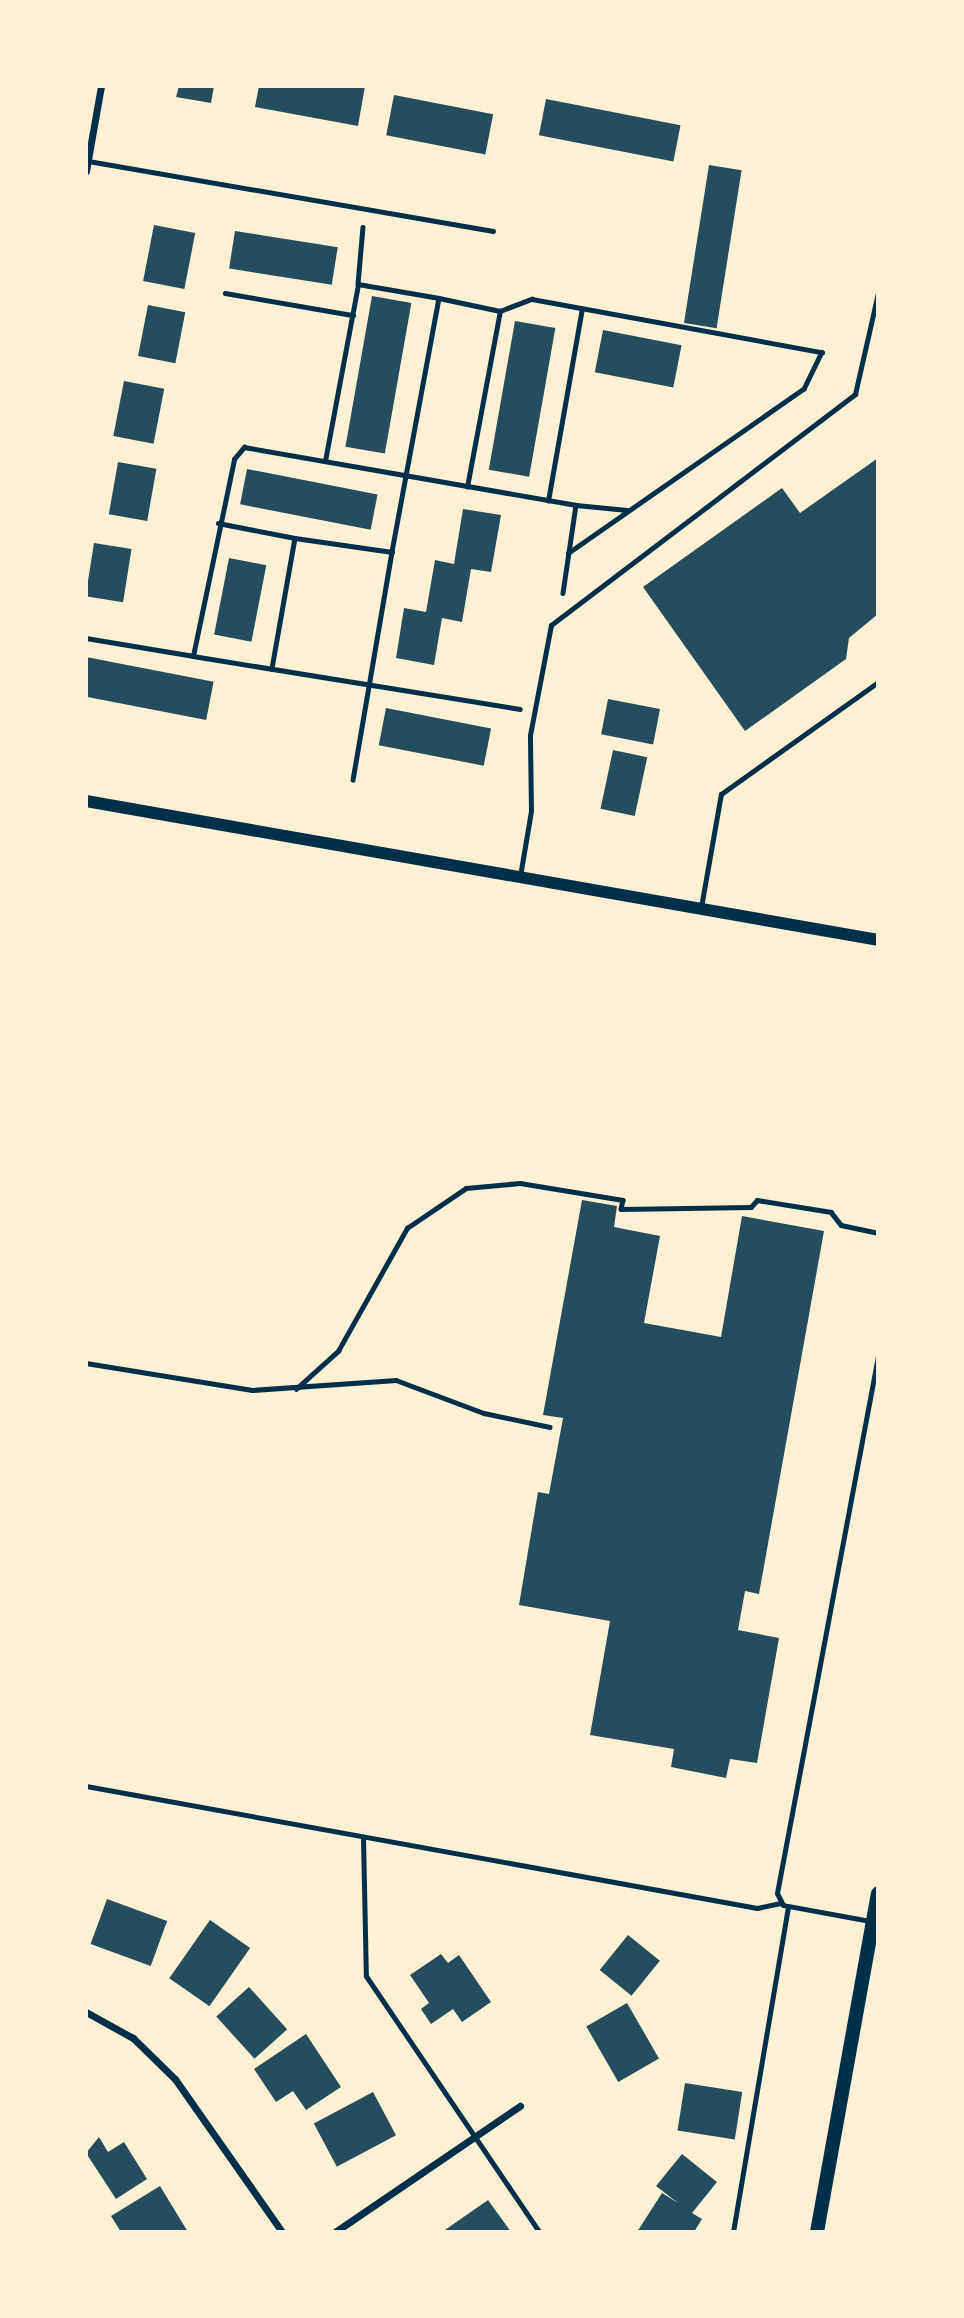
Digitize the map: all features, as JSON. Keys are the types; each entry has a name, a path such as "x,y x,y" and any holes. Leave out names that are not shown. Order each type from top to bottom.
{"main road":[{"path":"817,2232 878,1893"}],"street":[{"path":"86,172 101,86"},
{"path":"86,801 878,940"},
{"path":"86,2012 133,2038 175,2078 282,2232"},
{"path":"335,2232 520,2106"}],"lane":[{"path":"88,160 493,232"},
{"path":"519,877 531,811 535,712 551,625 855,394 878,293"},
{"path":"701,908 720,794 878,682"},
{"path":"780,1903 777,1888 878,1356"},
{"path":"86,1786 757,1908 780,1903 788,1907 873,1922"},
{"path":"363,1838 366,1976 476,2134 539,2232"},
{"path":"733,2232 788,1907"}],"path":[{"path":"325,461 358,284 365,228 352,225"},
{"path":"358,284 500,311 531,299 822,352 804,389 628,510 569,554"},
{"path":"225,293 352,315"},
{"path":"353,780 439,298"},
{"path":"548,500 582,309"},
{"path":"467,487 500,311"},
{"path":"193,656 218,523 234,460 244,447 405,477 576,505 628,510"},
{"path":"560,618 576,505"},
{"path":"218,523 295,538 392,552"},
{"path":"272,669 295,538"},
{"path":"86,638 535,712"},
{"path":"296,1389 345,1342 407,1228 466,1188 520,1183 623,1200 621,1209 751,1207 757,1200 831,1212 841,1225 878,1233"},
{"path":"86,1363 208,1387 296,1389 396,1380 484,1413 550,1427"}],"building":[{"path":"179,86 214,86 211,103 176,97"},
{"path":"259,86 365,86 358,126 255,107"},
{"path":"394,95 493,114 485,155 386,135"},
{"path":"546,99 680,125 673,161 539,135"},
{"path":"709,165 742,170 717,328 684,323"},
{"path":"154,225 195,233 184,289 143,281"},
{"path":"235,231 338,247 332,285 229,269"},
{"path":"372,296 411,303 385,454 345,447"},
{"path":"148,305 185,312 175,363 138,356"},
{"path":"515,321 555,328 529,477 489,470"},
{"path":"603,330 682,345 673,387 595,372"},
{"path":"124,381 164,389 154,444 113,436"},
{"path":"878,458 878,614 849,638 846,659 745,731 643,587 782,488 800,513"},
{"path":"118,462 156,469 147,521 109,514"},
{"path":"247,469 378,494 371,530 240,504"},
{"path":"463,509 501,515 491,572 471,569 462,622 442,618 434,665 396,658 404,608 426,612 435,560 454,564"},
{"path":"94,543 132,549 123,602 86,596"},
{"path":"229,558 266,565 251,642 214,635"},
{"path":"86,657 214,682 206,720 86,697"},
{"path":"608,699 660,709 653,744 601,734"},
{"path":"386,708 491,728 484,766 379,745"},
{"path":"613,750 647,757 635,816 601,809"},
{"path":"582,1200 617,1206 614,1227 660,1236 644,1323 721,1337 742,1216 824,1231 759,1594 745,1591 738,1630 779,1638 757,1763 730,1759 726,1778 671,1767 674,1749 590,1735 610,1621 519,1605 538,1492 549,1494 563,1418 543,1415"},
{"path":"107,1899 167,1921 151,1966 91,1944"},
{"path":"210,1920 250,1948 209,2006 169,1978"},
{"path":"628,1935 660,1961 632,1996 600,1970"},
{"path":"441,1954 448,1963 459,1955 491,2002 462,2022 453,2009 431,2024 421,2009 429,2003 410,1975"},
{"path":"249,1987 287,2029 254,2059 216,2016"},
{"path":"627,2003 659,2058 618,2082 586,2027"},
{"path":"306,2034 341,2087 306,2110 293,2091 276,2102 254,2069"},
{"path":"685,2083 742,2092 735,2139 677,2130"},
{"path":"373,2092 396,2135 337,2167 314,2123"},
{"path":"99,2137 108,2152 124,2142 147,2179 116,2199 86,2153"},
{"path":"682,2154 717,2182 692,2213 702,2219 694,2232 637,2232 662,2193 678,2203 656,2186"},
{"path":"160,2186 188,2232 121,2232 111,2216"},
{"path":"488,2200 511,2232 442,2232"}]}
